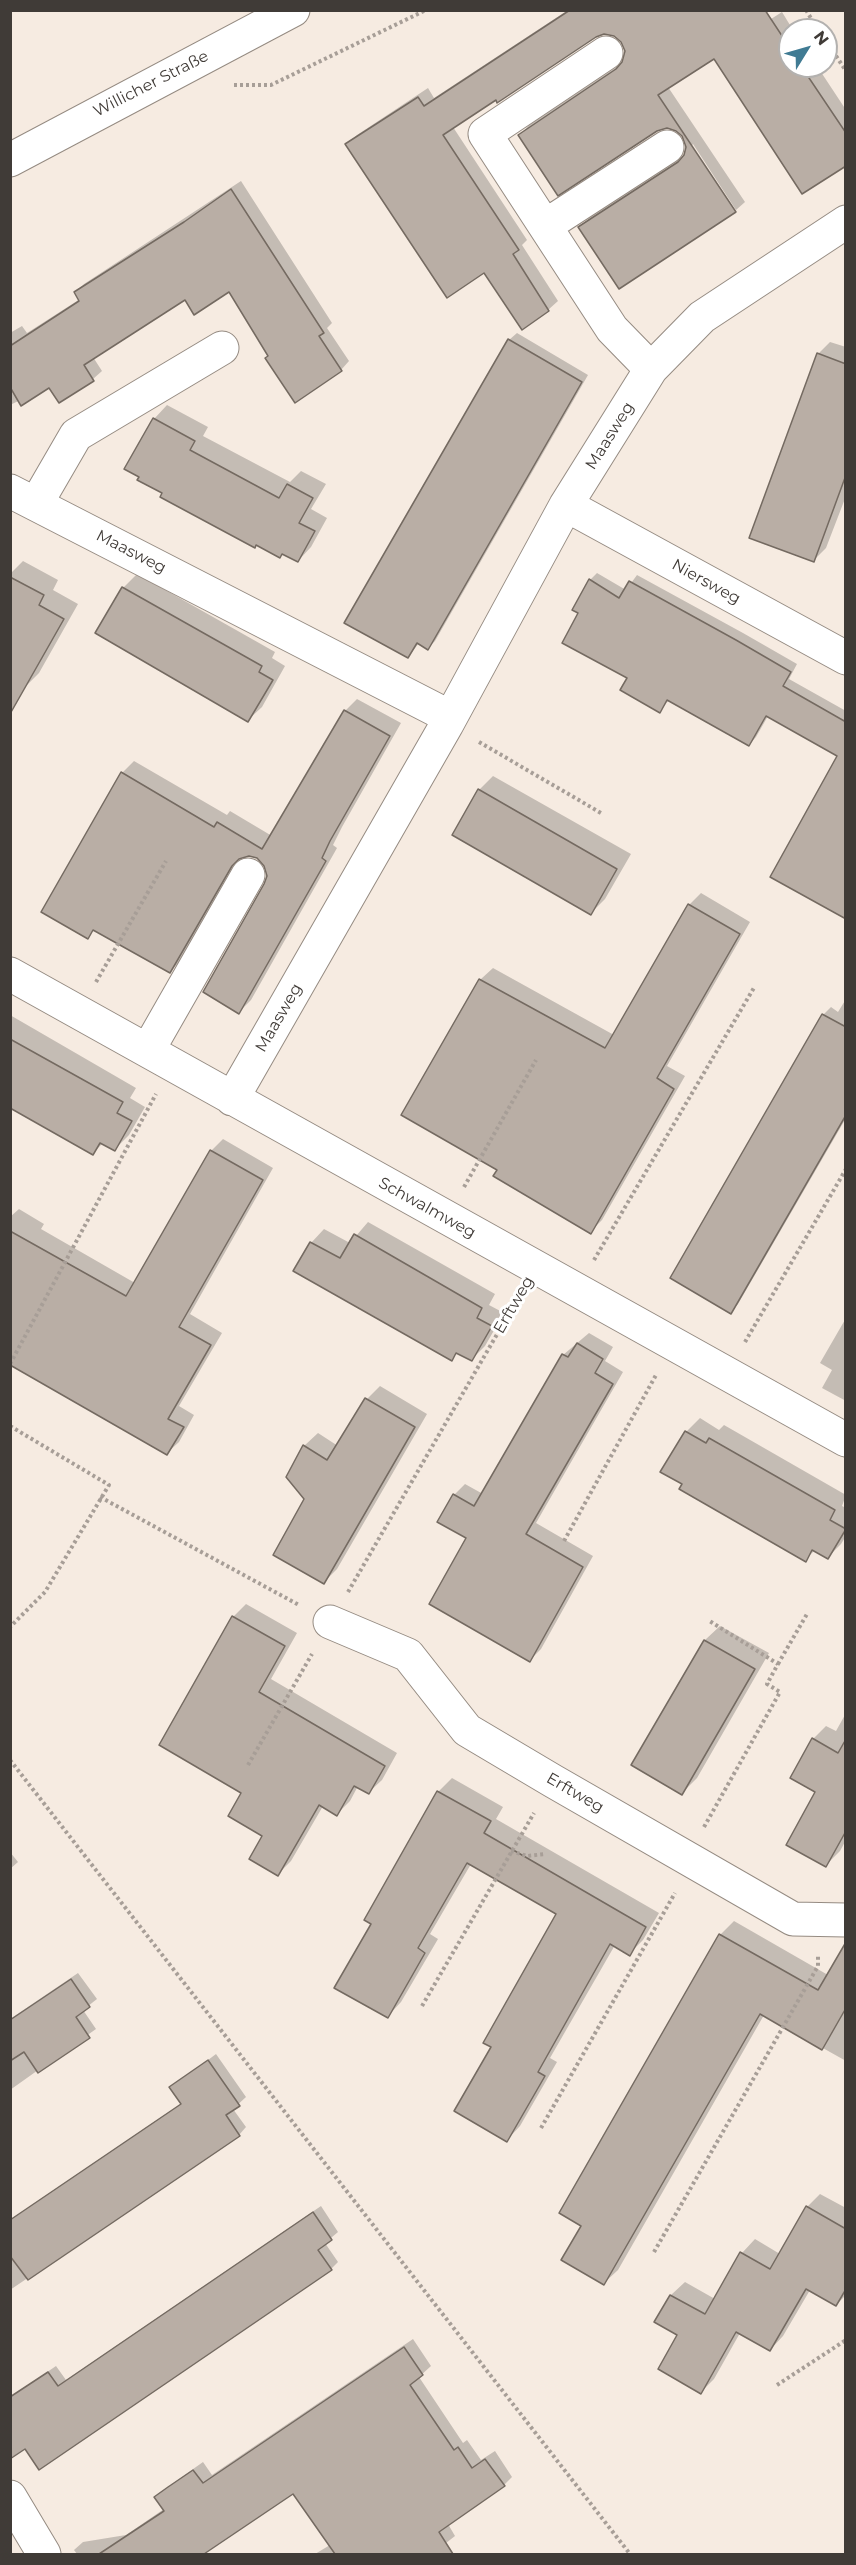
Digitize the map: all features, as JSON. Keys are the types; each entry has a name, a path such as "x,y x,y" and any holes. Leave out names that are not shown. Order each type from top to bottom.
{"street":[{"name":"Willicher Straße","path":"10,160 293,10"},
{"path":"606,53 485,134 612,329 651,369"},
{"path":"545,226 667,147"},
{"name":"Maasweg","path":"232,1100 448,720 566,505 651,369 702,317 846,222"},
{"name":"Maasweg","path":"222,348 76,435 23,497 448,720"},
{"name":"Niersweg","path":"566,505 846,658"},
{"path":"160,1058 248,875"},
{"name":"Schwalmweg","path":"10,974 79,1011 232,1100 846,1440"},
{"name":"Erftweg","path":"330,1622 408,1655 466,1730 793,1919 831,1920"},
{"path":"10,2497 44,2554"}],"path":[{"path":"224,85 271,85 426,10"},
{"path":"448,720 601,813"},
{"path":"79,1011 166,861"},
{"path":"576,1290 755,986"},
{"path":"10,1364 160,1058"},
{"path":"446,1218 536,1060"},
{"path":"726,1374 846,1169"},
{"name":"Erftweg","path":"330,1622 535,1268"},
{"path":"564,1541 673,1345"},
{"path":"10,1426 109,1485 45,1592 10,1627"},
{"path":"100,1497 330,1622 248,1765"},
{"path":"541,2128 780,1692 767,1684 807,1614"},
{"path":"708,1620 778,1664"},
{"path":"10,1760 630,2554"},
{"path":"422,2006 553,1781"},
{"path":"511,1851 527,1856 545,1854"},
{"path":"654,2253 818,1966 831,1920"},
{"path":"777,2385 846,2340"}],"building":[{"path":"570,10 765,10 778,30 778,78 809,78 846,133 846,166 802,194 714,59 658,95 736,212 619,289 578,227 678,162 684,155 686,147 682,136 667,128 657,131 558,196 518,135 616,69 622,62 625,51 621,42 614,36 604,34 596,37 497,103 496,100 443,135 519,250 513,254 549,311 522,330 484,273 447,298 345,144 418,97 424,106"},
{"path":"231,189 324,333 319,336 342,371 295,403 265,358 268,356 229,292 194,315 185,300 84,365 94,381 59,403 49,388 21,406 10,387 10,346 79,301 74,292 184,222"},
{"path":"508,339 582,382 428,650 417,643 408,658 344,623"},
{"path":"817,353 846,364 846,475 814,562 749,538"},
{"path":"153,418 195,441 190,450 279,498 287,484 313,498 299,523 315,531 298,562 282,554 280,558 256,545 255,548 160,497 162,493 137,480 139,477 124,469"},
{"path":"10,577 44,595 39,605 64,619 10,714"},
{"path":"589,579 619,598 629,581 736,640 791,672 783,686 846,722 846,919 770,877 837,756 766,716 749,746 667,700 660,713 620,690 627,678 562,643 578,613 572,610"},
{"path":"122,587 262,666 259,672 273,680 248,722 95,633"},
{"path":"344,710 390,736 330,841 322,858 326,861 239,1014 203,992 264,884 267,876 264,866 257,858 249,856 239,859 232,866 170,973 93,930 88,939 41,912 121,772 214,827 217,822 262,849"},
{"path":"478,789 617,869 591,915 452,835"},
{"path":"688,904 740,934 657,1078 674,1089 591,1234 493,1176 497,1170 401,1115 479,979 605,1048"},
{"path":"822,1014 846,1027 846,1115 731,1314 670,1278"},
{"path":"10,1039 123,1102 117,1113 132,1121 115,1151 100,1143 93,1155 10,1108"},
{"path":"210,1150 263,1180 179,1327 211,1345 168,1419 184,1427 167,1455 10,1365 10,1231 126,1296"},
{"path":"354,1234 482,1308 477,1318 492,1326 472,1361 456,1353 452,1361 293,1271 310,1242 340,1258"},
{"path":"577,1343 603,1359 595,1373 613,1384 526,1534 583,1567 530,1662 429,1604 466,1538 437,1522 453,1494 474,1506 562,1354 568,1357"},
{"path":"365,1398 415,1427 324,1584 273,1555 304,1499 286,1477 303,1445 327,1460"},
{"path":"685,1431 706,1443 709,1438 835,1510 830,1520 846,1529 828,1559 812,1550 806,1562 679,1489 682,1484 660,1472"},
{"path":"232,1616 285,1646 259,1692 385,1766 369,1794 354,1786 337,1816 319,1805 278,1876 249,1859 262,1836 228,1816 241,1793 159,1745"},
{"path":"704,1640 755,1669 682,1795 631,1765"},
{"path":"812,1738 838,1753 846,1739 846,1831 826,1867 786,1845 815,1792 790,1778"},
{"path":"437,1791 491,1821 484,1833 646,1927 630,1956 610,1944 538,2072 545,2076 507,2142 454,2111 491,2047 483,2043 556,1914 467,1863 418,1948 425,1953 388,2018 334,1988 371,1924 364,1920"},
{"path":"719,1934 818,1990 846,1942 846,2008 822,2050 760,2014 604,2285 561,2260 581,2226 559,2213"},
{"path":"71,1979 90,2007 76,2017 90,2038 38,2073 24,2052 10,2061 10,2020"},
{"path":"208,2060 240,2106 226,2115 240,2136 28,2280 10,2256 10,2220 181,2104 169,2087"},
{"path":"806,2206 846,2229 846,2289 836,2306 806,2289 770,2351 736,2332 701,2394 658,2369 677,2335 654,2322 670,2295 705,2314 740,2252 770,2269"},
{"path":"313,2212 332,2240 318,2250 332,2270 39,2470 25,2449 10,2459 10,2397 48,2372 58,2386"},
{"path":"404,2347 423,2375 410,2385 454,2450 458,2447 472,2468 485,2459 505,2486 439,2532 453,2554 335,2554 293,2494 204,2554 99,2554 164,2511 154,2497 193,2470 203,2483"}]}
